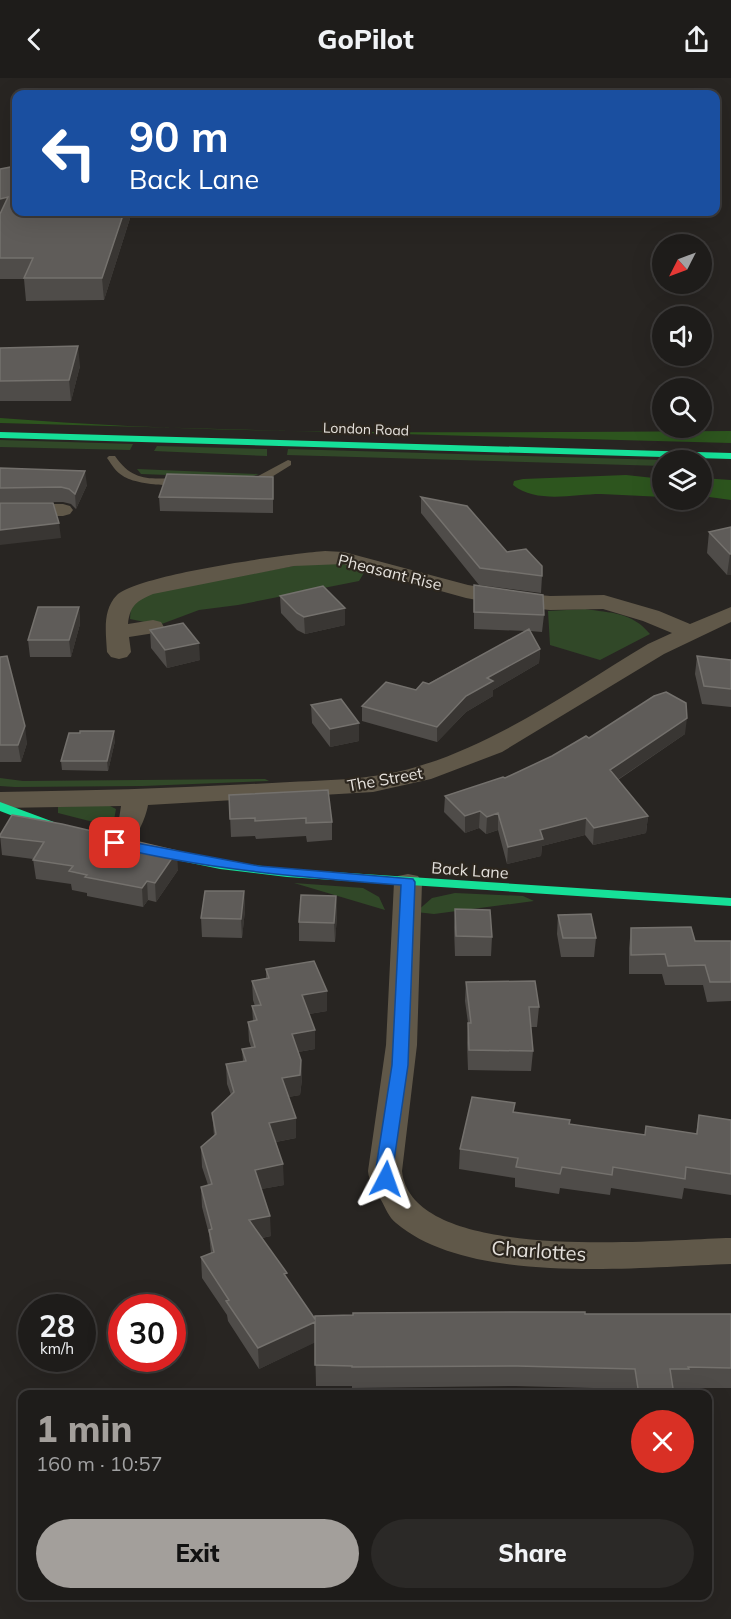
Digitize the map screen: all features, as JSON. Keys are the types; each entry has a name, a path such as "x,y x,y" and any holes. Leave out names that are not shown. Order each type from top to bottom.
{"street":[{"name":"London Road","path":"0,435 731,456"},
{"path":"264,463 293,463"},
{"path":"0,510 63,510"},
{"name":"Pheasant Rise","path":"153,627 118,642 117,612 120,603 142,589 325,556 366,562 466,591 510,599 550,603 604,602 651,616 689,632"},
{"name":"The Street","path":"0,800 136,798 338,787 373,784 422,774 493,747 656,649 731,614"},
{"path":"110,842 132,820 136,798"},
{"path":"0,807 34,821 75,833"},
{"name":"Back Lane","path":"110,842 220,865 259,870 408,882 731,902"},
{"name":"Charlottes","path":"408,882 400,1065 384,1168 392,1193 402,1208 415,1220 453,1240 509,1252 601,1256 731,1251"}],"lane":[{"path":"112,458 118,469 129,478 192,482"},
{"path":"236,483 259,481 293,463"}],"green space":[{"path":"0,418 91,424 172,428 0,423"},
{"path":"172,428 291,431 274,431"},
{"path":"291,431 652,431 652,438 712,438 712,431 731,431 731,443"},
{"path":"0,440 133,444 130,450 0,447"},
{"path":"157,446 267,449 267,456 154,451"},
{"path":"288,449 652,460 652,466 287,455"},
{"path":"137,469 259,474 248,478 141,474"},
{"path":"626,475 652,478 652,496 601,494 544,496 523,491 513,485 514,481"},
{"path":"712,479 731,480 731,500 712,497"},
{"path":"310,563 367,568 359,581 238,605 199,610 159,625 130,619 131,605 150,592"},
{"path":"585,609 628,617 650,634 600,660 550,645 548,611"},
{"path":"0,778 23,781 265,779 269,781 143,786 15,787 0,786"},
{"path":"106,804 116,809 114,820 105,825 58,813 58,807"},
{"path":"294,883 363,888 379,897 385,910"},
{"path":"455,893 523,896 534,901 434,914 416,912 432,898"}],"building":[{"path":"12,167 12,216 123,216 102,278 24,278 33,258 0,258 0,214 8,197 0,199 0,169"},
{"path":"78,346 69,380 0,381 0,348"},
{"path":"0,468 85,471 75,494 61,487 0,488"},
{"path":"167,474 273,477 273,499 159,497"},
{"path":"421,497 467,506 507,552 526,549 542,566 542,576 480,568"},
{"path":"0,503 53,503 59,523 0,530"},
{"path":"731,527 731,554 730,554 709,532"},
{"path":"474,585 543,595 544,615 474,612"},
{"path":"323,586 345,608 304,617 280,596"},
{"path":"38,607 79,607 69,640 28,640"},
{"path":"183,623 199,643 165,650 150,630"},
{"path":"529,629 540,649 487,678 493,681 466,696 437,727 362,706 386,682 416,690 423,682 429,684"},
{"path":"7,656 25,726 18,745 0,745 0,657"},
{"path":"697,656 731,660 731,689 704,686"},
{"path":"666,692 686,703 687,718 610,770 648,816 594,828 586,818 540,830 543,839 508,847 498,813 487,817 480,811 465,816 445,796 505,778 552,756 586,736 589,738 654,696"},
{"path":"341,699 359,723 330,729 311,705"},
{"path":"80,731 114,731 107,761 61,761 69,733 80,733"},
{"path":"328,790 332,822 306,823 306,818 255,821 255,818 230,819 229,795"},
{"path":"12,815 62,824 177,851 155,883 147,881 142,888 85,877 87,875 69,871 73,866 33,860 44,842 0,837"},
{"path":"205,891 244,891 241,919 201,918"},
{"path":"301,895 336,896 334,923 299,922"},
{"path":"455,909 490,910 492,937 456,936"},
{"path":"591,914 596,938 563,938 558,915"},
{"path":"691,927 695,941 731,941 731,982 710,982 705,965 668,966 665,954 631,955 631,928"},
{"path":"314,961 327,991 302,995 315,1030 292,1034 301,1060 300,1075 282,1078 296,1118 269,1123 283,1164 255,1170 270,1216 249,1220 287,1273 284,1274 315,1319 315,1316 353,1315 353,1313 731,1314 731,1368 670,1369 673,1390 638,1390 635,1369 315,1365 315,1322 258,1348 226,1301 229,1300 201,1257 214,1252 209,1230 212,1229 201,1187 212,1184 201,1147 216,1134 212,1113 234,1092 226,1064 246,1061 242,1049 255,1047 248,1022 257,1020 252,1006 261,1005 252,981 269,978 266,969"},
{"path":"535,981 539,1007 529,1007 533,1051 469,1050 468,1023 471,1023 466,982"},
{"path":"472,1097 515,1103 513,1112 570,1120 569,1124 645,1135 646,1126 697,1134 699,1115 731,1120 731,1174 686,1167 685,1179 613,1167 612,1175 562,1167 560,1174 516,1167 518,1158 460,1149"}],"traffic: fast":[{"path":"0,435 731,456"},
{"path":"0,806 65,831"},
{"path":"133,847 220,865 287,873 731,902"}],"route":[{"path":"115,843 220,865 287,873 408,882 400,1065 397,1100 384,1168 386,1179"}]}
